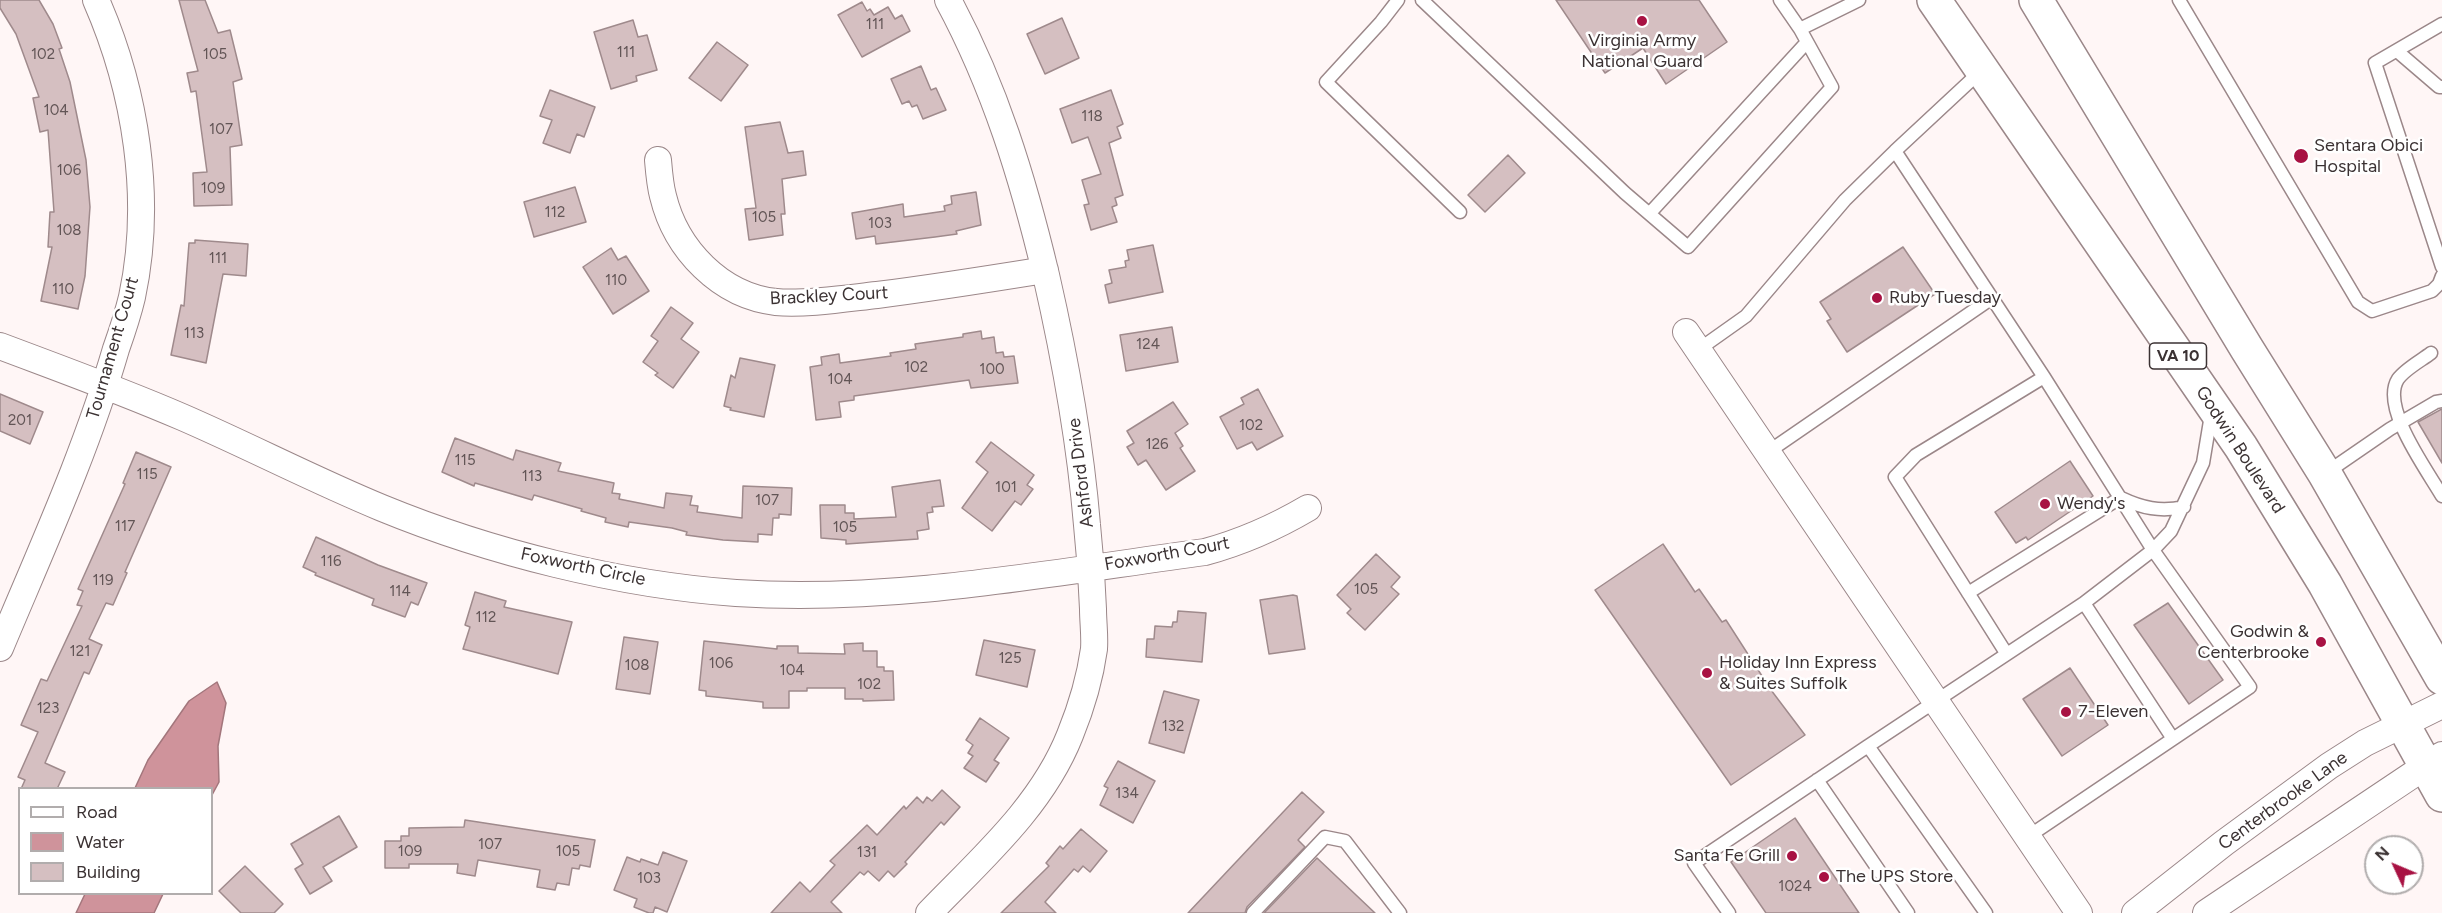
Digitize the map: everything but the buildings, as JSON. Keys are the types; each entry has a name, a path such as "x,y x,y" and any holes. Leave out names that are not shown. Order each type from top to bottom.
{"highway":[{"name":"Godwin Boulevard","path":"1934,0 2241,447 2325,584 2403,725 2434,760 2442,795"},
{"path":"2036,0 2247,350 2325,474 2442,678"}],"street":[{"name":"Tournament Court","path":"0,648 106,386 132,296 139,243 140,190 135,127 123,75 96,0"},
{"name":"Ashford Drive","path":"929,913 1014,825 1046,783 1070,737 1084,696 1094,646 1091,567 1083,478 1073,404 1034,219 1013,149 987,81 948,0"},
{"name":"Brackley Court","path":"658,160 663,196 671,219 686,246 707,272 728,287 753,298 779,302 845,298 945,287 1045,270"},
{"path":"1692,341 2079,913"},
{"name":"Foxworth Circle","path":"0,346 181,416 382,508 453,535 547,561 648,582 734,592 787,595 879,593 989,584 1091,567"},
{"name":"Foxworth Court","path":"1091,567 1205,552 1236,544 1273,528 1308,508"},
{"name":"Centerbrooke Lane","path":"2134,913 2329,766 2365,743 2442,705"},
{"path":"2206,913 2434,760"}],"lane":[{"path":"1398,0 1326,82 1460,212"},
{"path":"1422,0 1625,193 1688,248 1832,87 1800,29 1780,0"},
{"path":"1800,29 1859,0"},
{"path":"2179,0 2358,302 2373,311 2432,291 2439,284 2442,276"},
{"path":"2442,24 2375,63 2442,267"},
{"path":"1650,213 1807,42"},
{"path":"2397,51 2439,87 2442,87"},
{"path":"1692,341 1746,316 1845,200 1982,70"},
{"path":"1895,151 2044,376 2153,550 2250,687 2029,836"},
{"path":"1768,452 1992,298"},
{"path":"2431,353 2399,378 2393,394 2400,423 2442,496"},
{"path":"2006,653 1895,477 1916,455 2044,376"},
{"path":"2325,474 2400,423 2436,402 2442,401"},
{"path":"1729,913 1694,863 2084,603 2153,550 2171,531 2203,463 2213,406"},
{"path":"2120,498 2137,506 2166,511 2184,507"},
{"path":"1968,594 2120,498"},
{"path":"2084,603 2173,739"},
{"path":"1868,746 1986,913"},
{"path":"1817,780 1908,913"},
{"path":"1253,913 1325,837 1345,841 1400,913"}],"water":[{"path":"217,682 226,703 218,746 219,782 213,793 213,787 135,787 148,760 189,701"},
{"path":"85,895 163,895 154,913 76,913"}],"place":[{"name":"Virginia Army National Guard","path":"1642,21"},
{"name":"Sentara Obici Hospital","path":"2301,156"},
{"name":"Ruby Tuesday","path":"1877,298"},
{"name":"Wendy's","path":"2045,504"},
{"name":"Godwin & Centerbrooke","path":"2321,642"},
{"name":"Holiday Inn Express & Suites Suffolk","path":"1707,673"},
{"name":"7-Eleven","path":"2066,712"},
{"name":"Santa Fe Grill","path":"1792,856"},
{"name":"The UPS Store","path":"1824,877"}]}
